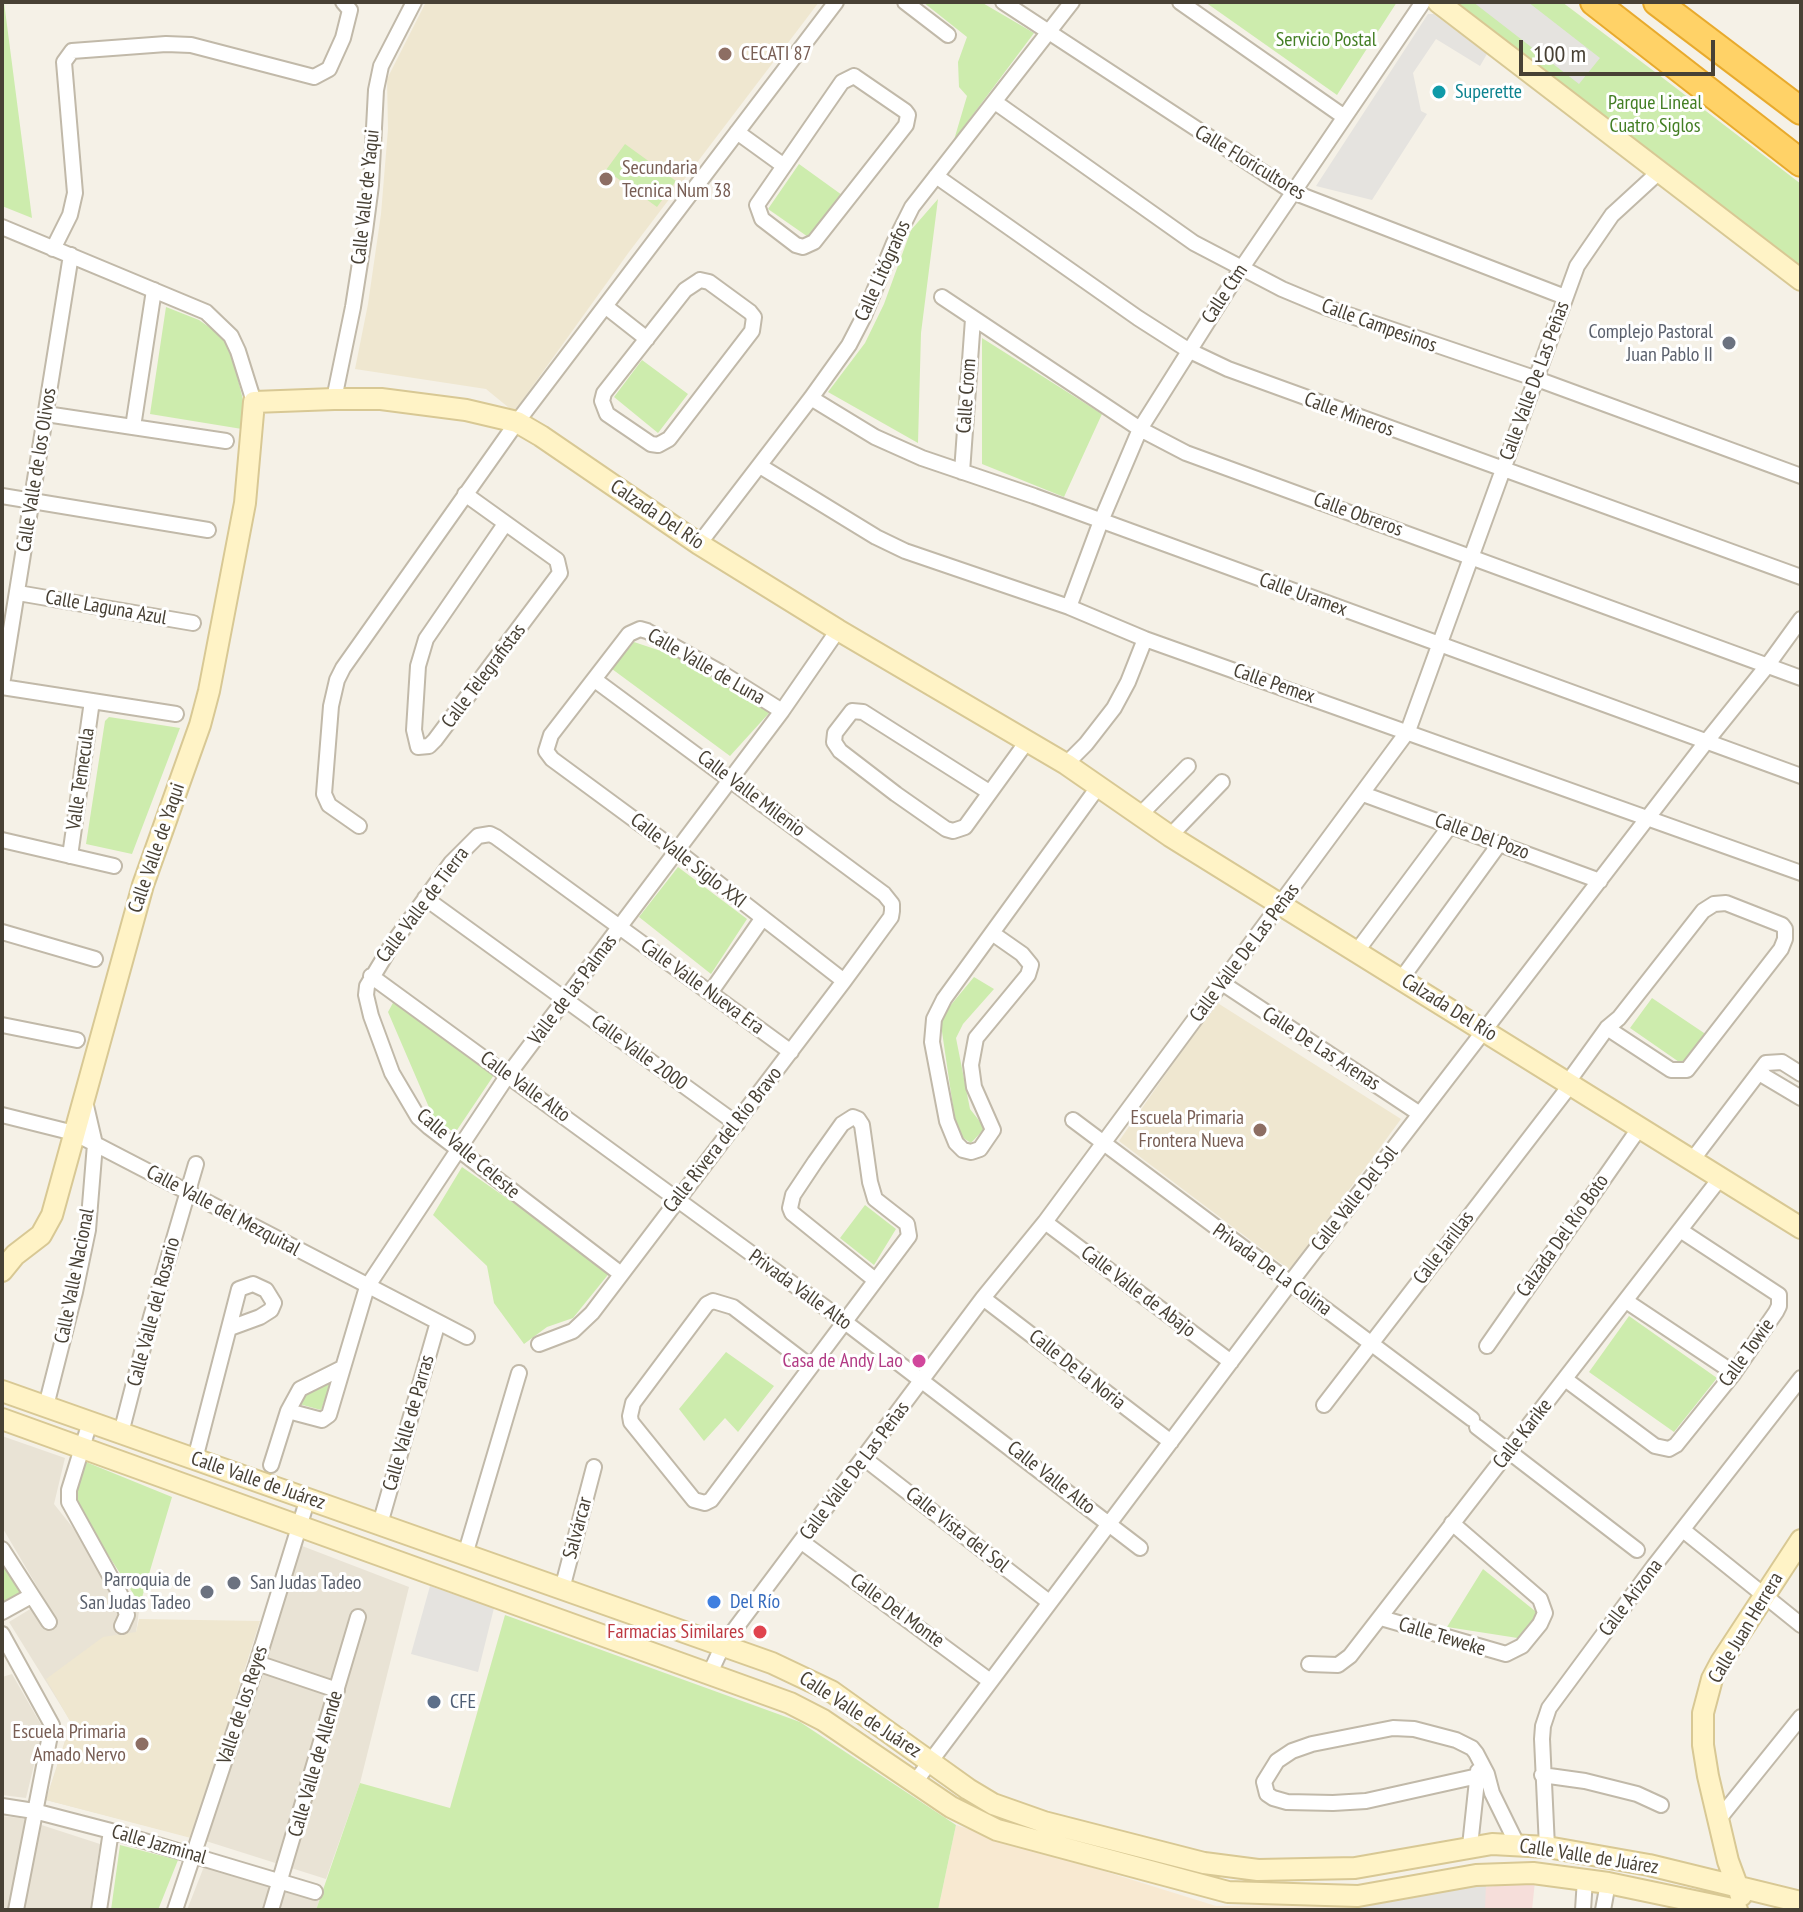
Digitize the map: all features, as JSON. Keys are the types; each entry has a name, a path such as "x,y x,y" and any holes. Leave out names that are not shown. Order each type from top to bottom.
{"highway":[{"path":"1594,2 1801,163"},
{"path":"1657,2 1801,111"}],"street":[{"path":"53,249 70,215 75,193 64,70 67,56 72,51 191,45 314,77 329,69 343,38 350,10 343,2"},
{"name":"Calle Valle de Yaqui","path":"334,399 365,231 378,77 414,2"},
{"path":"359,826 329,805 324,794 331,706 337,680 517,422 836,2"},
{"path":"905,2 948,35"},
{"name":"Calle Floricultores","path":"1003,2 1293,192 1565,297"},
{"name":"Calle Litógrafos","path":"699,544 849,345 875,293 902,224 1072,2"},
{"path":"1180,2 1343,116"},
{"name":"Calle Ctm","path":"1069,607 1140,429 1241,269 1423,2"},
{"path":"1438,2 1801,280"},
{"path":"848,77 861,79 908,115 904,128 814,242 808,245 796,245 757,212 759,199 784,166 848,77"},
{"name":"Calle Campesinos","path":"995,102 1163,222 1241,269 1325,307 1537,379 1801,476"},
{"path":"737,132 784,166"},
{"name":"Calle Valle De Las Peñas","path":"710,1673 723,1645 983,1298 1045,1222 1408,731 1577,266 1599,232 1631,196 1660,171"},
{"name":"Calle Mineros","path":"936,176 1188,350 1274,387 1801,577"},
{"path":"2,227 206,312 221,325 238,351 254,402"},
{"name":"Calle Valle de los Olivos","path":"2,686 71,255"},
{"path":"700,280 709,282 754,317 752,331 669,439 658,445 651,444 607,414 602,401 604,393 647,339 685,290 700,280"},
{"path":"133,427 154,290"},
{"name":"Calle Obreros","path":"942,297 1140,429 1186,453 1801,678"},
{"path":"605,306 647,339"},
{"name":"Calle Crom","path":"962,472 973,319"},
{"name":"Calle Uramex","path":"811,398 875,437 962,472 1801,776"},
{"name":"Calzada Del Río","path":"254,402 381,399 425,404 517,422 699,544 838,630 1028,740 1170,836 1801,1228"},
{"name":"Calle Valle de Yaqui","path":"2,1271 15,1255 33,1243 47,1228 143,885 200,725 245,503 254,402"},
{"path":"46,414 226,441"},
{"name":"Calle Pemex","path":"760,466 876,537 905,551 1069,607 1145,639 1801,873"},
{"name":"Calle Telegrafistas","path":"465,494 557,560 560,573 435,740 429,746 418,747 414,730 421,652 433,628 505,524"},
{"path":"2,496 208,530"},
{"name":"Calle Laguna Azul","path":"18,593 193,623"},
{"name":"Calle Valle Del Sol","path":"915,1782 1290,1283 1801,619"},
{"name":"Calle Valle de Luna","path":"595,680 629,634 640,629 782,711"},
{"name":"Valle de las Palmas","path":"288,1411 317,1420 327,1418 367,1287 508,1075 782,711 838,630"},
{"path":"1066,764 1114,708 1145,639"},
{"name":"Calle Valle Siglo XXI","path":"595,680 551,735 546,751 552,759 677,851 844,981"},
{"name":"Calle Valle Milenio","path":"595,680 884,894 892,904 891,917"},
{"path":"2,686 176,714"},
{"name":"Valle Temecula","path":"70,856 92,701"},
{"path":"989,792 863,712 852,711 835,733 834,742 840,751 946,829 953,831 965,827 1028,740"},
{"path":"1139,816 1188,766"},
{"path":"1170,836 1222,782"},
{"path":"992,933 1022,954 1031,965 1028,975 976,1038 971,1065 974,1087 993,1130 980,1149 971,1152 963,1150 956,1143 947,1121 932,1030 944,999 1098,787"},
{"name":"Calle Del Pozo","path":"1363,794 1600,881"},
{"path":"1357,951 1450,826"},
{"name":"Calle Valle de Tierra","path":"366,995 371,976 451,863 472,840 484,834 496,837"},
{"name":"Calle Valle Nueva Era","path":"496,837 791,1052"},
{"path":"2,840 114,866"},
{"path":"1402,978 1500,843"},
{"name":"Calle Valle 2000","path":"425,898 737,1124"},
{"name":"Calle Jarillas","path":"1324,1405 1570,1087 1613,1026 1703,911 1714,904 1726,903 1782,925 1786,934 1781,949 1687,1070 1671,1070 1613,1026"},
{"name":"Calle Rivera del Río Bravo","path":"539,1344 561,1337 581,1324 737,1124 891,917"},
{"path":"710,993 762,919"},
{"path":"2,932 95,959"},
{"name":"Calle Valle Alto","path":"371,976 677,1200"},
{"name":"Calle De Las Arenas","path":"1222,983 1420,1114"},
{"name":"Calle Valle Celeste","path":"366,995 392,1073 418,1117 621,1274"},
{"path":"2,1025 77,1040"},
{"path":"1693,1159 1766,1063 1775,1061 1801,1074"},
{"path":"1759,1073 1801,1098"},
{"name":"Calle Valle Nacional","path":"46,1406 83,1255 95,1144 84,1097"},
{"name":"Calle Valle del Mezquital","path":"2,1115 74,1133 467,1337"},
{"path":"810,1366 733,1307 713,1301 707,1304 633,1403 631,1422 694,1500 705,1503 716,1495 909,1236 907,1224 875,1199 862,1125 858,1119 847,1119 793,1195 790,1208 792,1213 875,1280"},
{"name":"Privada De La Colina","path":"1073,1120 1371,1343 1637,1550"},
{"name":"Calzada Del Río Boto","path":"1487,1346 1640,1127"},
{"name":"Calle Valle del Rosario","path":"121,1433 196,1164"},
{"name":"Calle Karike","path":"1309,1664 1330,1666 1345,1661 1721,1177"},
{"name":"Privada Valle Alto","path":"677,1200 922,1380"},
{"name":"Calle Valle de Abajo","path":"1045,1222 1231,1362"},
{"name":"Calle Towie","path":"1565,1379 1655,1446 1669,1449 1676,1445 1734,1373 1776,1312 1779,1295 1680,1230"},
{"name":"Calle De la Noria","path":"983,1298 1171,1442"},
{"path":"1626,1301 1734,1373"},
{"name":"Calle Valle de Parras","path":"380,1524 438,1322"},
{"path":"195,1459 230,1328"},
{"path":"271,1465 288,1411 300,1389 342,1368"},
{"path":"465,1555 519,1373"},
{"name":"Calle Arizona","path":"1547,1847 1542,1775 1543,1726 1549,1708 1801,1378"},
{"name":"Calle Valle Alto","path":"922,1380 1140,1548"},
{"path":"2,1420 7,1393"},
{"name":"Calle Valle de Juárez","path":"7,1393 723,1645 812,1681 968,1789 993,1804 1044,1822 1204,1863 1258,1870 1355,1868 1470,1846 1517,1844 1547,1847 1695,1876 1801,1902"},
{"name":"Calle Valle de Juárez","path":"2,1420 801,1708 985,1826 1228,1892 1358,1896 1476,1875 1533,1873 1608,1883 1736,1910"},
{"path":"90,1422 69,1490 69,1502 124,1605 127,1615 122,1626"},
{"path":"166,1478 175,1452"},
{"name":"Calle Vista del Sol","path":"865,1459 1049,1602"},
{"name":"Salvárcar","path":"562,1589 594,1467"},
{"path":"233,1502 245,1476"},
{"name":"Valle de los Reyes","path":"175,1910 308,1498"},
{"name":"Calle Teweke","path":"1381,1618 1506,1654 1522,1646 1540,1624 1545,1613 1540,1599 1452,1523"},
{"path":"1683,1530 1801,1625"},
{"name":"Calle Juan Herrera","path":"1736,1910 1703,1745 1702,1727 1707,1696 1721,1662 1801,1540"},
{"name":"Calle Del Monte","path":"802,1542 990,1681"},
{"path":"2,1549 49,1622"},
{"path":"501,1598 511,1571"},
{"path":"2,1612 31,1596"},
{"name":"Calle Valle de Allende","path":"271,1910 358,1617"},
{"path":"2,1634 52,1725 16,1910"},
{"path":"257,1663 337,1690"},
{"path":"1718,1820 1801,1717"},
{"path":"1481,1771 1366,1801 1333,1803 1287,1802 1273,1798 1267,1794 1264,1782 1277,1761 1299,1748 1393,1728 1414,1729 1456,1740 1472,1748 1517,1844"},
{"path":"1470,1846 1481,1771"},
{"path":"1542,1775 1585,1781 1637,1794 1661,1805"},
{"path":"985,1826 993,1804"},
{"name":"Calle Jazminal","path":"2,1806 111,1831 315,1892"},
{"path":"99,1910 111,1831"},
{"path":"1355,1868 1358,1896"},
{"path":"1689,1900 1695,1876"},
{"path":"1583,1910 1585,1879"},
{"path":"1603,1910 1608,1883"}],"shaded area":[{"path":"426,2 819,2 629,252 514,412 486,389 355,369 381,214 388,129 387,79"},
{"path":"1473,2 1528,2 1600,58 1579,84"},
{"path":"1428,14 1434,14 1487,54 1480,66 1436,39 1413,73 1421,111 1427,114 1372,200 1316,186"},
{"name":"Escuela Primaria Frontera Nueva","path":"1216,1002 1401,1119 1290,1270 1119,1141"},
{"path":"2,1436 65,1458 54,1504 139,1611 129,1684 249,1700 297,1544 409,1587 360,1783 326,1879 209,1842 46,1800 71,1722 9,1622 45,1600 2,1527"},
{"path":"430,1586 494,1608 478,1672 411,1654"},
{"name":"Escuela Primaria Amado Nervo","path":"139,1619 260,1621 191,1838 46,1800 71,1723 46,1679 103,1637 136,1632"},
{"path":"12,1674 43,1728 26,1798 2,1795 2,1677"},
{"path":"2,1816 20,1818 100,1844 90,1910 2,1910"},
{"path":"956,1825 1216,1906 1360,1903 1360,1910 938,1910"},
{"path":"205,1864 319,1901 316,1910 187,1910"},
{"path":"1535,1881 1532,1910 1360,1910 1360,1903"},
{"path":"1486,1883 1485,1910 1360,1910 1360,1903"}],"green space":[{"path":"4,2 32,218 2,206"},
{"path":"923,2 981,2 1034,33 954,140 967,96 959,87 958,62 967,37"},
{"name":"Servicio Postal","path":"1205,2 1397,2 1337,95"},
{"name":"Parque Lineal Cuatro Siglos","path":"1452,2 1562,2 1659,75 1801,184 1801,268"},
{"path":"625,144 676,181 657,207 606,170"},
{"path":"799,164 842,195 811,239 768,209"},
{"path":"938,199 921,333 918,443 828,392 865,343 884,304 911,230"},
{"path":"166,307 199,320 222,336 233,359 245,408 242,429 150,414"},
{"path":"982,338 1102,414 1064,497 982,464"},
{"path":"642,360 688,394 658,433 614,397"},
{"path":"634,642 676,656 770,712 730,756 612,669"},
{"path":"109,717 180,728 132,854 86,844 105,721"},
{"path":"678,867 747,919 711,974 639,917"},
{"path":"974,977 994,989 963,1024 956,1038 970,1109 985,1128 971,1143 957,1134 940,1018"},
{"path":"1652,998 1707,1035 1682,1064 1630,1028"},
{"path":"394,1001 496,1072 455,1133 434,1119 388,1012"},
{"path":"462,1167 611,1271 573,1318 547,1327 524,1344 494,1303 487,1266 433,1215"},
{"path":"865,1205 896,1229 874,1265 840,1238"},
{"path":"1629,1316 1717,1378 1674,1432 1589,1372"},
{"path":"726,1352 774,1386 738,1432 725,1418 704,1441 679,1409"},
{"path":"332,1380 321,1410 299,1404 301,1398"},
{"path":"81,1460 172,1497 140,1604 71,1498"},
{"path":"2,1557 25,1594 2,1607"},
{"path":"1483,1569 1540,1615 1524,1639 1447,1627"},
{"path":"505,1615 800,1722 956,1825 938,1910 316,1910 360,1783 450,1808"},
{"path":"120,1845 178,1860 158,1910 111,1910"}],"place":[{"name":"CECATI 87","path":"725,54"},
{"name":"Superette","path":"1439,92"},
{"name":"Secundaria Tecnica Num 38","path":"606,179"},
{"name":"Complejo Pastoral Juan Pablo II","path":"1729,343"},
{"name":"Escuela Primaria Frontera Nueva","path":"1260,1130"},
{"name":"Casa de Andy Lao","path":"919,1361"},
{"name":"San Judas Tadeo","path":"234,1583"},
{"name":"Parroquia de San Judas Tadeo","path":"207,1592"},
{"name":"Del Río","path":"714,1602"},
{"name":"Farmacias Similares","path":"760,1632"},
{"name":"CFE","path":"434,1702"},
{"name":"Escuela Primaria Amado Nervo","path":"142,1744"}]}
